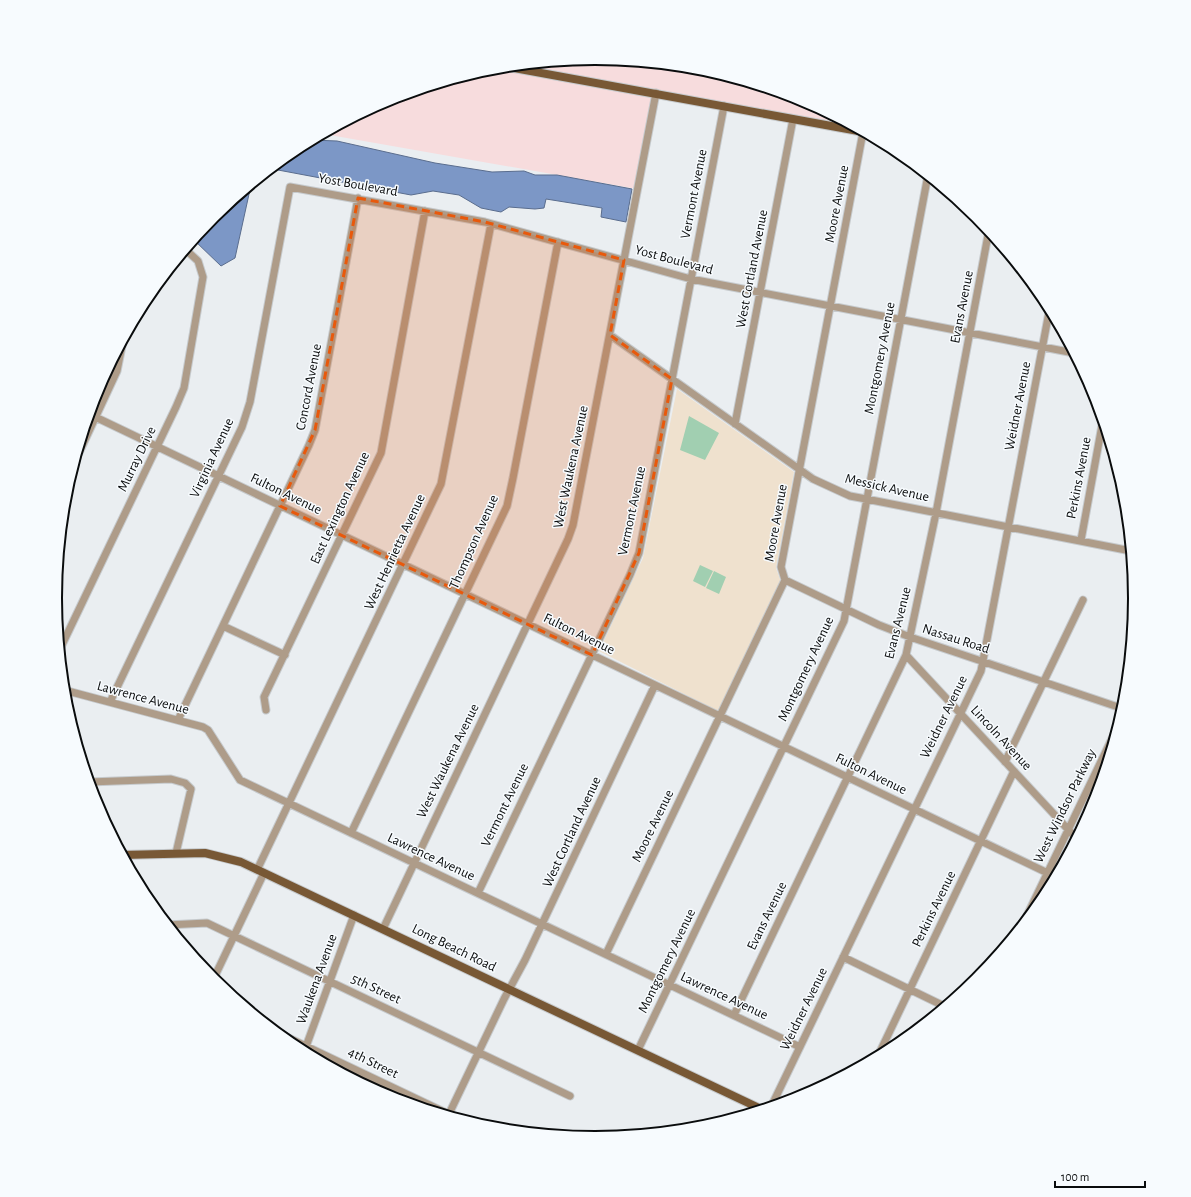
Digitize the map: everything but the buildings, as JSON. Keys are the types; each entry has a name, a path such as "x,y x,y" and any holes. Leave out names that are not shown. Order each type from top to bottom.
{"main road":[{"path":"525,70 849,129"},
{"name":"Long Beach Road","path":"127,854 205,853 216,854 241,862 383,928 757,1107"}],"street":[{"name":"West Waukena Avenue","path":"383,928 568,540 573,525 656,94"},
{"name":"Vermont Avenue","path":"478,893 630,575 639,553 724,106"},
{"name":"West Cortland Avenue","path":"735,424 793,119"},
{"name":"Moore Avenue","path":"606,954 785,580 781,567 863,137"},
{"name":"Montgomery Avenue","path":"638,1050 844,622 845,609 927,181"},
{"name":"Yost Boulevard","path":"286,208 290,187 358,198 491,224 691,279 1068,352"},
{"name":"Concord Avenue","path":"178,720 315,430 358,198"},
{"name":"Virginia Avenue","path":"110,702 242,427 250,402 286,208"},
{"name":"East Lexington Avenue","path":"266,710 264,697 380,453 425,211"},
{"name":"West Henrietta Avenue","path":"216,974 234,936 289,804 434,500 444,474 491,224"},
{"name":"Evans Avenue","path":"734,1016 906,655 936,513 988,237"},
{"name":"Thompson Avenue","path":"351,833 499,523 509,498 558,242"},
{"name":"Murray Drive","path":"64,642 184,388 202,291 201,269 198,261 189,253"},
{"name":"Weidner Avenue","path":"774,1101 981,671 1048,316"},
{"name":"Messick Avenue","path":"610,335 799,469 831,488 866,499 1126,549"},
{"path":"100,402 117,371 120,358"},
{"name":"Fulton Avenue","path":"94,417 1052,875"},
{"name":"Perkins Avenue","path":"1081,540 1101,428"},
{"name":"Nassau Road","path":"785,580 878,625 1118,707"},
{"path":"1005,762 1083,600"},
{"path":"223,626 285,655"},
{"name":"Lincoln Avenue","path":"906,655 1073,835"},
{"name":"West Cortland Avenue","path":"450,1112 478,1052 542,924 655,685"},
{"name":"Lawrence Avenue","path":"70,692 203,727 208,730 240,780 800,1047"},
{"name":"West Windsor Parkway","path":"1032,905 1108,747"},
{"name":"Perkins Avenue","path":"881,1049 1014,771"},
{"path":"95,782 171,779 185,783 191,789 176,853"},
{"name":"Waukena Avenue","path":"306,1046 354,915"},
{"name":"5th Street","path":"173,924 207,923 570,1096"},
{"path":"843,957 942,1004"},
{"name":"4th Street","path":"323,1057 427,1105"}],"highlighted area":[{"path":"358,198 485,222 624,260 610,335 672,379 639,553 592,655 280,506 315,430"}],"shaded area":[{"path":"596,65 630,66 665,70 700,75 734,83 767,93 800,106 851,130 655,94 637,189 331,135 391,106 424,93 457,83 491,75 526,70 561,66"},
{"path":"677,389 794,472 776,568 781,582 718,711 599,651 643,558"}],"green space":[{"path":"689,416 719,433 705,460 680,450"},
{"path":"700,565 713,571 705,587 693,581"},
{"path":"714,571 726,577 719,594 706,588"}],"water":[{"path":"322,140 337,141 435,163 492,172 524,171 535,175 557,175 632,189 626,222 601,217 602,208 546,199 544,208 535,209 509,207 501,212 481,208 459,195 433,191 411,195 278,170"},
{"path":"249,193 235,258 221,266 197,243 218,221"}]}
